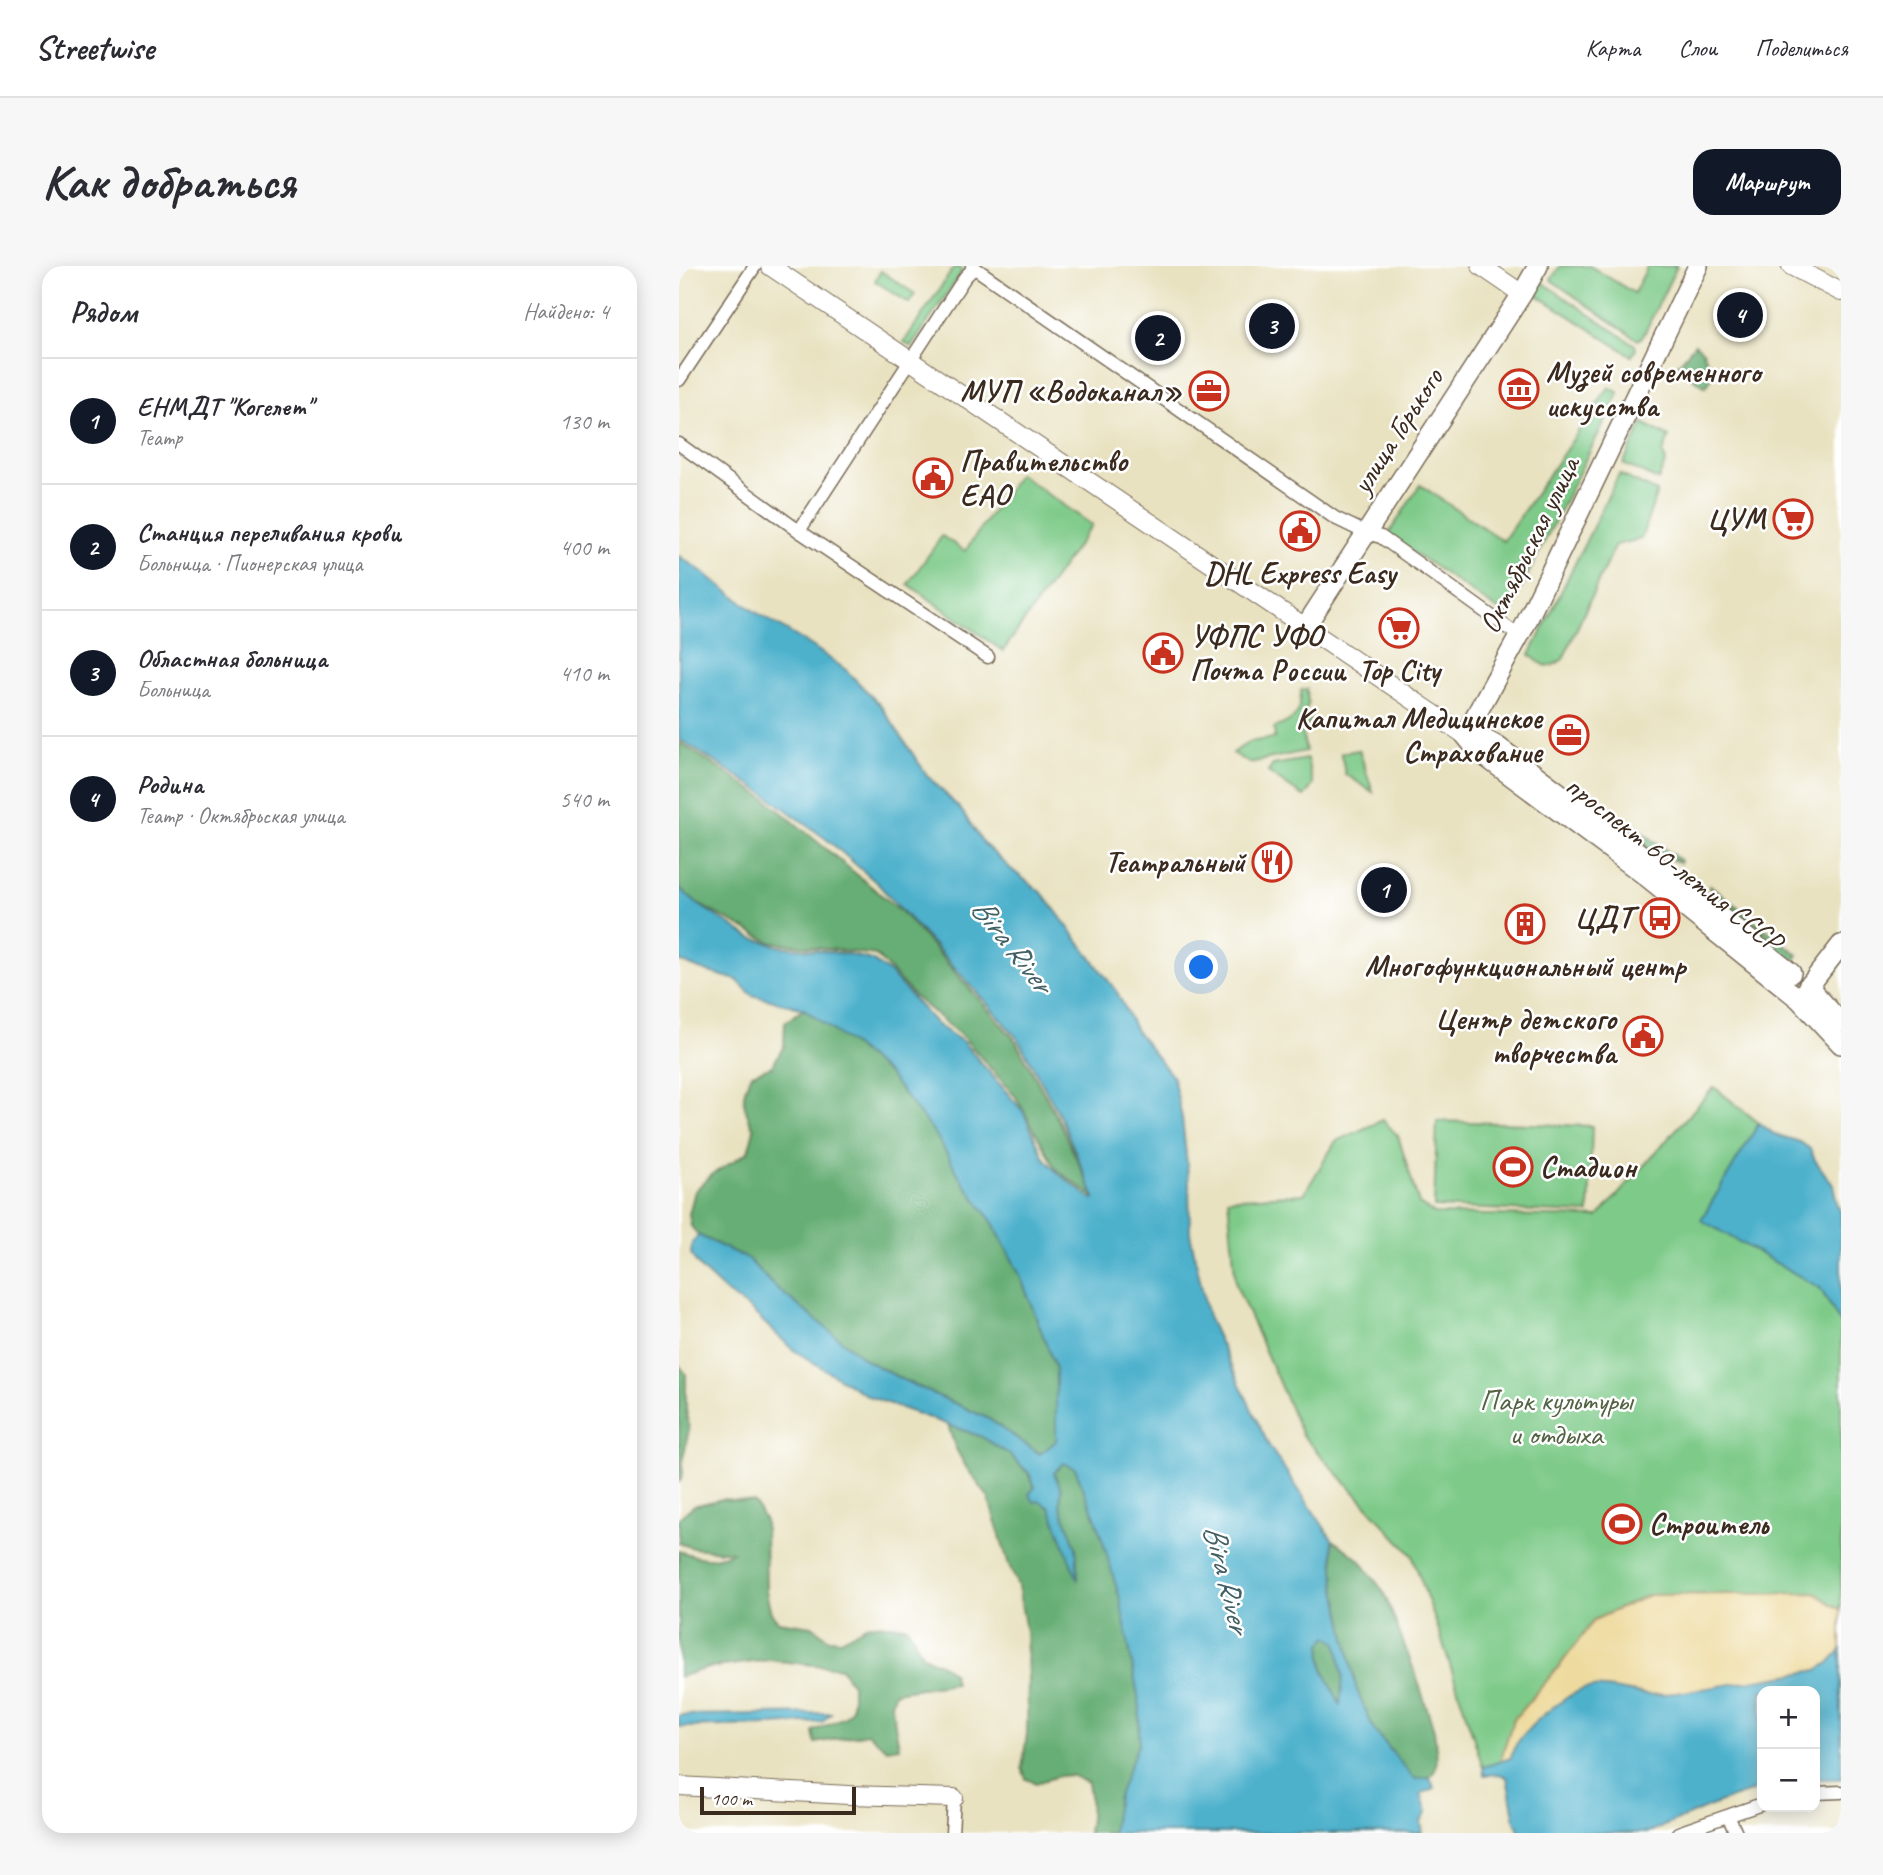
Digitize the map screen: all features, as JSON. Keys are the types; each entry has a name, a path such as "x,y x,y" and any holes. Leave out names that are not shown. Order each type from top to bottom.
{"main road":[{"name":"проспект 60-летия СССР","path":"770,266 1465,735 1479,752 1841,1023"},
{"path":"1481,266 1522,294"},
{"name":"улица Горького","path":"1305,627 1538,266"},
{"name":"Октябрьская улица","path":"1465,735 1519,636 1698,266"},
{"path":"1791,266 1841,292"},
{"name":"проспект 60-летия СССР","path":"1465,735 1486,740 1507,753 1650,860 1791,973 1841,1044"},
{"path":"1803,993 1840,947"},
{"path":"679,1786 954,1798"}],"street":[{"path":"679,380 755,266"},
{"path":"799,530 973,267 1335,518 1381,537 1519,636"},
{"path":"679,444 799,530 988,657"},
{"path":"1820,1793 1841,1792"},
{"path":"951,1833 954,1798"},
{"path":"1678,1833 1757,1806"},
{"path":"1728,1816 1736,1833"}],"green space":[{"path":"955,266 963,270 911,347 904,342"},
{"path":"1560,266 1590,266 1634,293 1648,266 1677,266 1643,336 1638,340 1551,280"},
{"path":"881,271 915,294 909,303 875,281"},
{"path":"1539,280 1635,345 1632,356 1537,295 1535,292"},
{"path":"1695,344 1703,351 1713,376 1706,387 1676,367"},
{"path":"1609,387 1619,393 1507,616 1388,535 1420,485 1503,541"},
{"path":"1643,423 1669,437 1663,453 1666,462 1658,480 1623,464"},
{"path":"1019,474 1092,525 1003,651 908,584 942,536 965,551"},
{"path":"1619,474 1657,492 1641,539 1615,545 1563,659 1546,666 1530,655"},
{"path":"1307,689 1308,705 1303,714 1311,719 1302,732 1306,751 1249,763 1233,753 1249,742 1275,738 1274,728 1296,715 1301,690"},
{"path":"679,742 766,799 903,913 1015,1040 1057,1117 1095,1198 1056,1169 1016,1097 964,1038 915,997 876,955 770,942 696,903 679,888"},
{"path":"1359,750 1373,792 1345,774 1341,753"},
{"path":"1307,759 1313,785 1304,797 1268,772 1273,765"},
{"path":"1622,817 1681,861 1680,863 1652,851 1617,824"},
{"path":"1710,885 1798,955 1791,965 1725,910 1709,888"},
{"path":"804,1009 889,1075 936,1135 960,1177 993,1223 1019,1273 1056,1369 1056,1441 1041,1454 987,1418 867,1361 774,1286 748,1259 698,1235 691,1226 689,1214 695,1191 711,1175 748,1152 754,1130 744,1102 745,1089 752,1074 772,1066 784,1046 785,1022"},
{"name":"Парк культуры и отдыха","path":"1714,1087 1759,1123 1702,1220 1820,1288 1841,1324 1841,1610 1815,1593 1648,1595 1594,1620 1513,1720 1500,1762 1483,1767 1412,1555 1302,1435 1236,1285 1228,1199 1304,1194 1336,1141 1383,1120 1398,1136 1419,1204 1435,1214 1598,1217"},
{"name":"Стадион","path":"1437,1121 1592,1126 1589,1213 1434,1207"},
{"path":"679,1365 686,1374 689,1429 682,1463 683,1474 679,1483"},
{"path":"948,1425 982,1437 1009,1454 1029,1474 1040,1501 1050,1508 1078,1579 1076,1548 1060,1504 1061,1489 1054,1473 1063,1463 1075,1468 1096,1519 1121,1599 1140,1707 1139,1742 1118,1796 1112,1833 1088,1833 1091,1808 1088,1783 1071,1775 1036,1783 1026,1779 1022,1768 1027,1734 1028,1678 1026,1631 1018,1586 988,1497 966,1467 955,1447"},
{"path":"722,1499 754,1502 765,1521 766,1591 771,1613 778,1621 812,1626 829,1639 841,1640 869,1624 907,1626 923,1656 952,1672 955,1683 895,1692 891,1703 899,1747 887,1749 868,1733 815,1743 813,1731 845,1717 852,1708 852,1685 841,1668 769,1660 708,1668 679,1677 679,1551 706,1558 732,1552 693,1548 679,1543 679,1518 693,1506"},
{"path":"1332,1539 1359,1559 1383,1591 1388,1603 1434,1730 1437,1759 1435,1770 1430,1777 1414,1779 1374,1730 1356,1688 1335,1584"},
{"path":"1327,1635 1337,1643 1343,1677 1340,1705 1323,1669 1321,1644"}],"sand":[{"path":"1815,1593 1841,1610 1841,1650 1829,1663 1817,1670 1680,1693 1648,1695 1626,1691 1500,1762 1513,1720 1594,1620 1649,1595"}],"water":[{"name":"Bira River","path":"679,556 754,611 846,670 880,705 927,775 961,810 984,844 1043,894 1117,992 1136,1031 1173,1077 1182,1118 1189,1183 1190,1233 1208,1317 1269,1446 1332,1539 1335,1584 1356,1688 1374,1730 1414,1779 1430,1777 1434,1788 1421,1794 1427,1812 1421,1822 1423,1833 1112,1833 1118,1796 1139,1742 1140,1707 1120,1599 1096,1519 1075,1468 1063,1463 1054,1473 1061,1489 1060,1504 1076,1548 1078,1581 1050,1508 1040,1501 1034,1502 1029,1494 1035,1487 1029,1473 1009,1454 982,1437 868,1396 792,1349 750,1309 702,1270 691,1255 692,1243 698,1235 748,1259 774,1286 867,1361 987,1418 1040,1454 1056,1441 1056,1369 1019,1273 993,1223 960,1177 936,1135 889,1075 804,1009 752,995 737,980 679,961 679,888 696,903 749,937 778,946 847,954 872,960 891,974 936,1024 963,1042 1023,1111 1044,1158 1058,1173 1092,1199 1095,1198 1060,1116 1018,1039 878,884 830,842 765,794 679,739","holes":["1328,1636 1337,1643 1343,1677 1340,1704 1323,1669 1321,1644"]},
{"path":"1759,1123 1774,1134 1800,1142 1810,1149 1833,1185 1841,1212 1841,1324 1820,1288 1701,1220"},
{"path":"1841,1650 1841,1779 1820,1779 1820,1686 1757,1686 1757,1790 1647,1833 1521,1833 1515,1822 1507,1777 1500,1774 1484,1775 1483,1767 1511,1758 1521,1738 1542,1716 1568,1697 1588,1688 1652,1695 1673,1693 1817,1670 1829,1663"},
{"path":"831,1713 822,1722 679,1727 679,1715"}],"place":[{"name":"Родина","path":"1740,315"},
{"name":"Областная больница","path":"1272,326"},
{"name":"Станция переливания крови","path":"1158,338"},
{"name":"Музей современного искусства","path":"1519,389"},
{"name":"МУП «Водоканал»","path":"1209,391"},
{"name":"Правительство ЕАО","path":"933,478"},
{"name":"ЦУМ","path":"1793,519"},
{"name":"DHL Express Easy","path":"1300,531"},
{"name":"Top City","path":"1399,628"},
{"name":"УФПС УФО Почта России","path":"1163,653"},
{"name":"Капитал Медицинское Страхование","path":"1569,735"},
{"name":"Театральный","path":"1272,862"},
{"name":"ЕНМДТ \"Когелет\"","path":"1384,890"},
{"name":"ЦДТ","path":"1660,918"},
{"name":"Многофункциональный центр","path":"1525,924"},
{"name":"Центр детского творчества","path":"1643,1036"},
{"name":"Стадион","path":"1513,1167"},
{"name":"Строитель","path":"1622,1524"}]}
